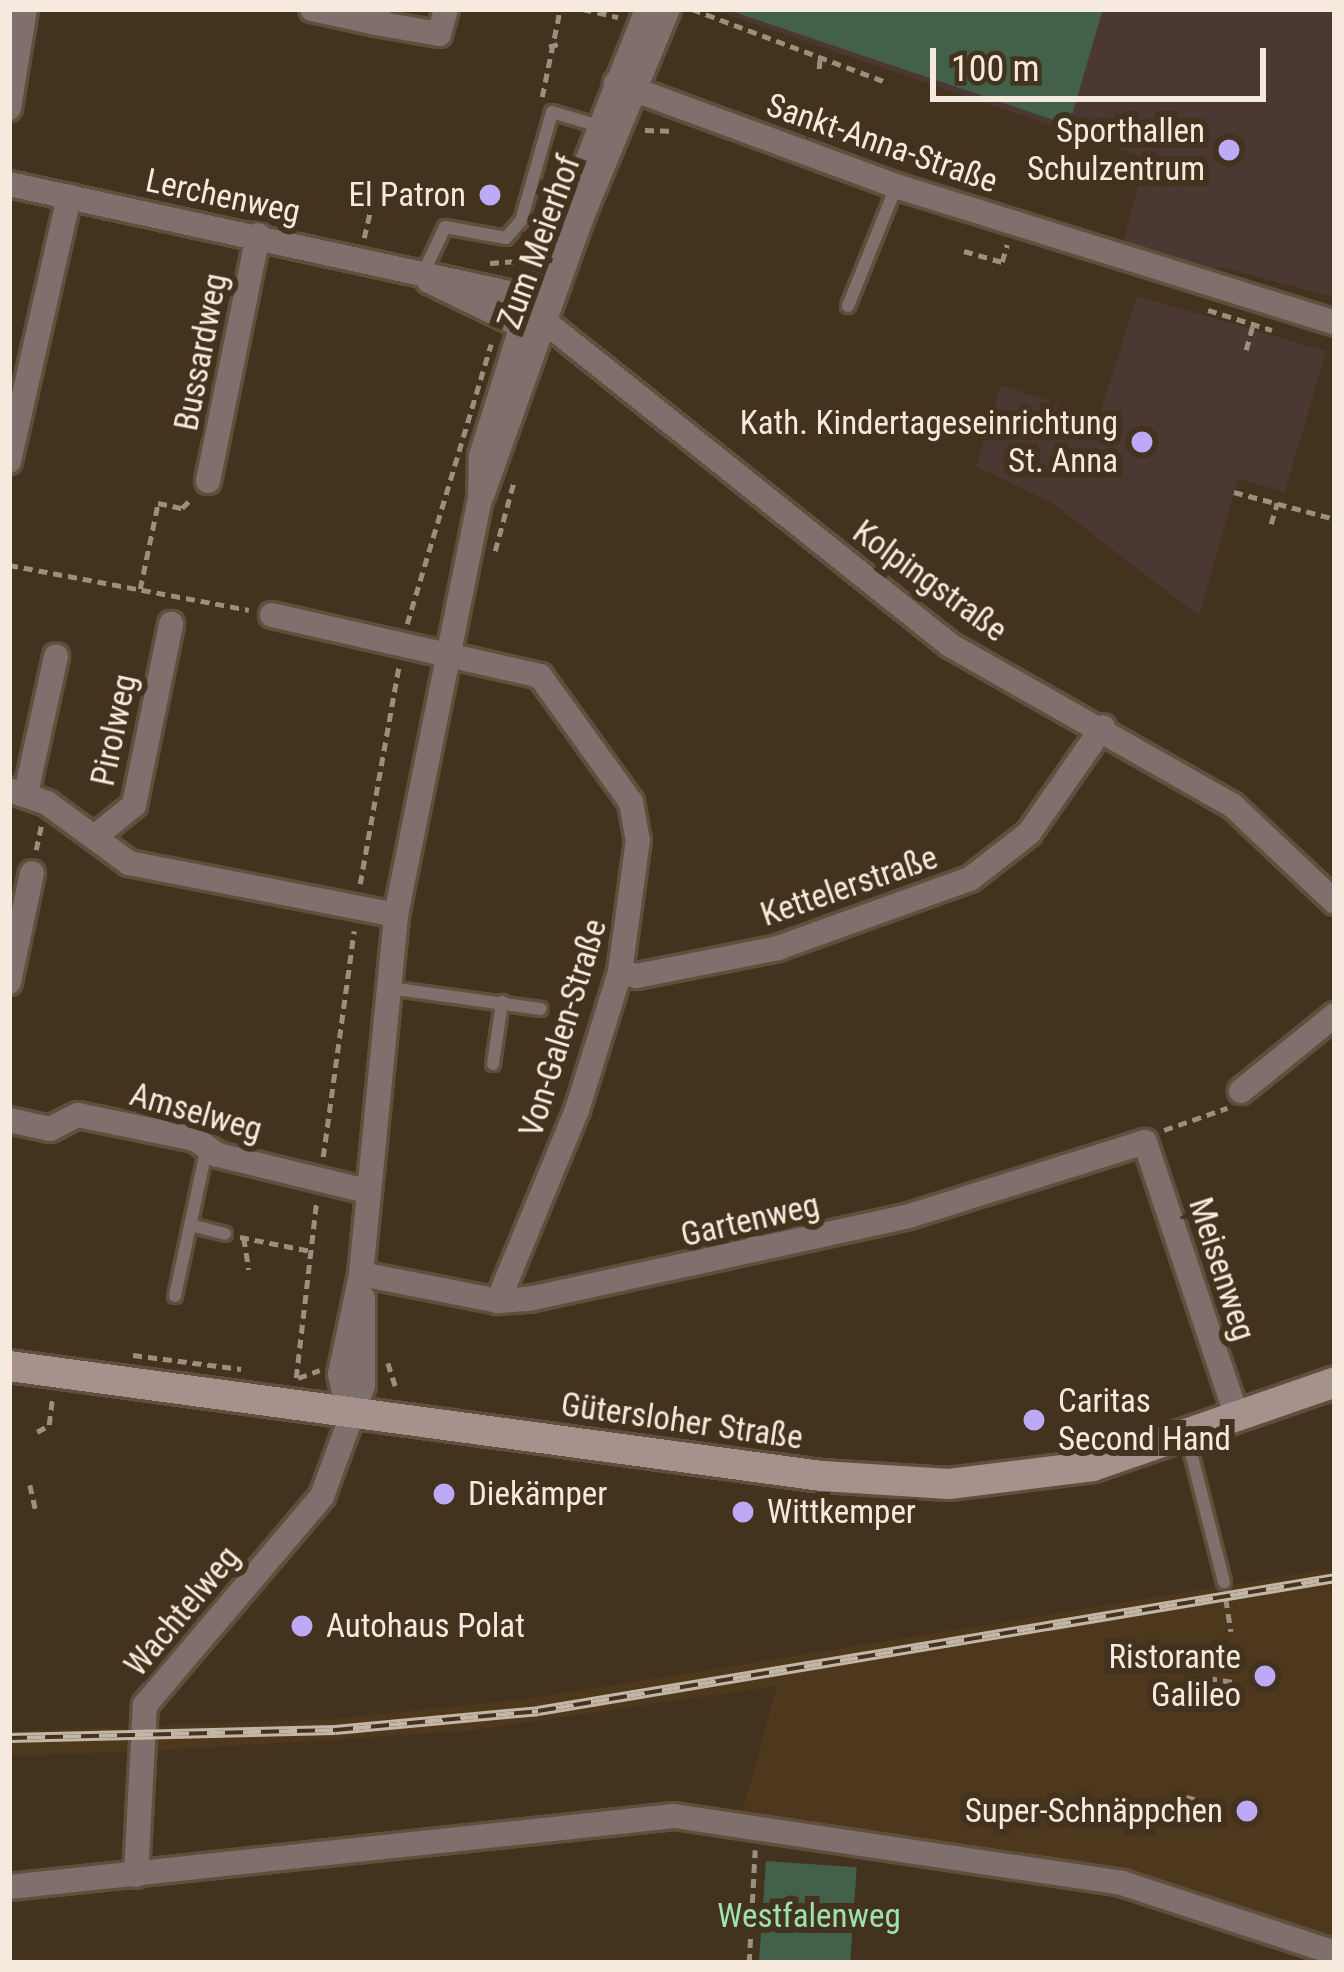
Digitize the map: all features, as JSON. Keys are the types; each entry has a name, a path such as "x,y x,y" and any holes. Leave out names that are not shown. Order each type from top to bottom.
{"main road":[{"name":"Gütersloher Straße","path":"9,1366 892,1483 1027,1478 1187,1436 1335,1382"}],"street":[{"path":"9,108 25,9"},
{"path":"312,9 378,16 439,34 446,9"},
{"name":"Zum Meierhof","path":"348,1412 340,1374 361,1274 396,915 445,650 480,500 481,456 538,326 624,86 668,9"},
{"name":"Zum Meierhof","path":"624,86 638,15"},
{"name":"Sankt-Anna-Straße","path":"624,86 896,186 1335,323"},
{"name":"Lerchenweg","path":"9,184 257,235 421,277 477,283 538,326"},
{"path":"9,461 69,197"},
{"name":"Bussardweg","path":"208,481 257,235"},
{"name":"Kolpingstraße","path":"538,326 950,645 1103,727 1232,805 1335,902"},
{"path":"272,615 445,650"},
{"name":"Pirolweg","path":"97,835 134,806 171,624"},
{"name":"Von-Galen-Straße","path":"445,650 540,676 632,802 637,858 620,972 569,1130 498,1301"},
{"path":"27,795 56,656"},
{"name":"Kettelerstraße","path":"620,972 637,976 778,949 970,879 1029,833 1103,727"},
{"name":"Pirolweg","path":"27,795 97,835 129,863 357,907"},
{"path":"9,982 32,873"},
{"path":"357,907 396,915"},
{"path":"1241,1091 1335,1015"},
{"name":"Amselweg","path":"9,1120 50,1129 78,1114 368,1191"},
{"name":"Gartenweg","path":"361,1274 498,1301 755,1255 1145,1142"},
{"name":"Meisenweg","path":"1145,1142 1237,1418"},
{"name":"Wachtelweg","path":"136,1875 145,1706 322,1496 348,1412"},
{"path":"9,1886 674,1816 756,1832 980,1857 1122,1883 1335,1953"}],"lane":[{"path":"421,277 445,226 506,238 521,221 552,112 607,129"},
{"path":"848,306 896,186"},
{"path":"388,988 541,1009"},
{"path":"493,1064 502,1002"},
{"path":"175,1296 206,1147"},
{"path":"748,1221 755,1255"},
{"path":"190,1225 225,1234"},
{"path":"1187,1436 1224,1582"}],"path":[{"path":"540,109 560,9"},
{"path":"583,9 638,15"},
{"path":"692,9 886,82"},
{"path":"550,47 560,43"},
{"path":"819,69 820,55"},
{"path":"359,261 373,203"},
{"path":"964,251 1001,262 1009,240"},
{"path":"1246,350 1253,324"},
{"path":"322,1371 296,1379 357,907 403,642 487,346"},
{"path":"491,567 518,464"},
{"path":"140,589 158,503 182,508 208,481"},
{"path":"1234,492 1335,519"},
{"path":"1271,524 1277,503"},
{"path":"9,565 272,615"},
{"path":"27,795 32,873"},
{"path":"1145,1142 1239,1105 1241,1091"},
{"path":"225,1234 310,1251"},
{"path":"244,1238 249,1270"},
{"path":"386,1350 391,1381"},
{"path":"397,1391 409,1396"},
{"path":"37,1432 49,1426 52,1400"},
{"path":"29,1485 35,1510"},
{"path":"1224,1582 1231,1632"},
{"path":"1208,1678 1238,1683"},
{"path":"1186,1798 1216,1805"},
{"path":"749,1963 756,1832"}],"shaded area":[{"name":"Sporthallen Schulzentrum","path":"711,9 1335,9 1335,298 1221,267 1195,271 1122,246 1146,158"},
{"name":"Kath. Kindertageseinrichtung St. Anna","path":"1137,296 1326,351 1285,492 1238,479 1199,616 1052,503 976,466 1001,385 1099,417"},
{"path":"1335,1568 1335,1943 1091,1869 741,1817 777,1686 467,1731 149,1751 150,1726 334,1719 534,1698"},
{"path":"126,1727 127,1752 10,1756 9,1731"}],"green space":[{"path":"725,9 1103,9 1069,125"},
{"name":"Westfalenweg","path":"766,1861 857,1867 850,1963 759,1963"}],"railway":[{"path":"9,1738 335,1730 538,1711 1335,1578"}],"place":[{"name":"Sporthallen Schulzentrum","path":"1229,150"},
{"name":"El Patron","path":"490,195"},
{"name":"Kath. Kindertageseinrichtung St. Anna","path":"1142,442"},
{"name":"Caritas Second Hand","path":"1034,1420"},
{"name":"Diekämper","path":"444,1494"},
{"name":"Wittkemper","path":"743,1512"},
{"name":"Autohaus Polat","path":"302,1626"},
{"name":"Ristorante Galileo","path":"1265,1676"},
{"name":"Super-Schnäppchen","path":"1247,1811"}]}
